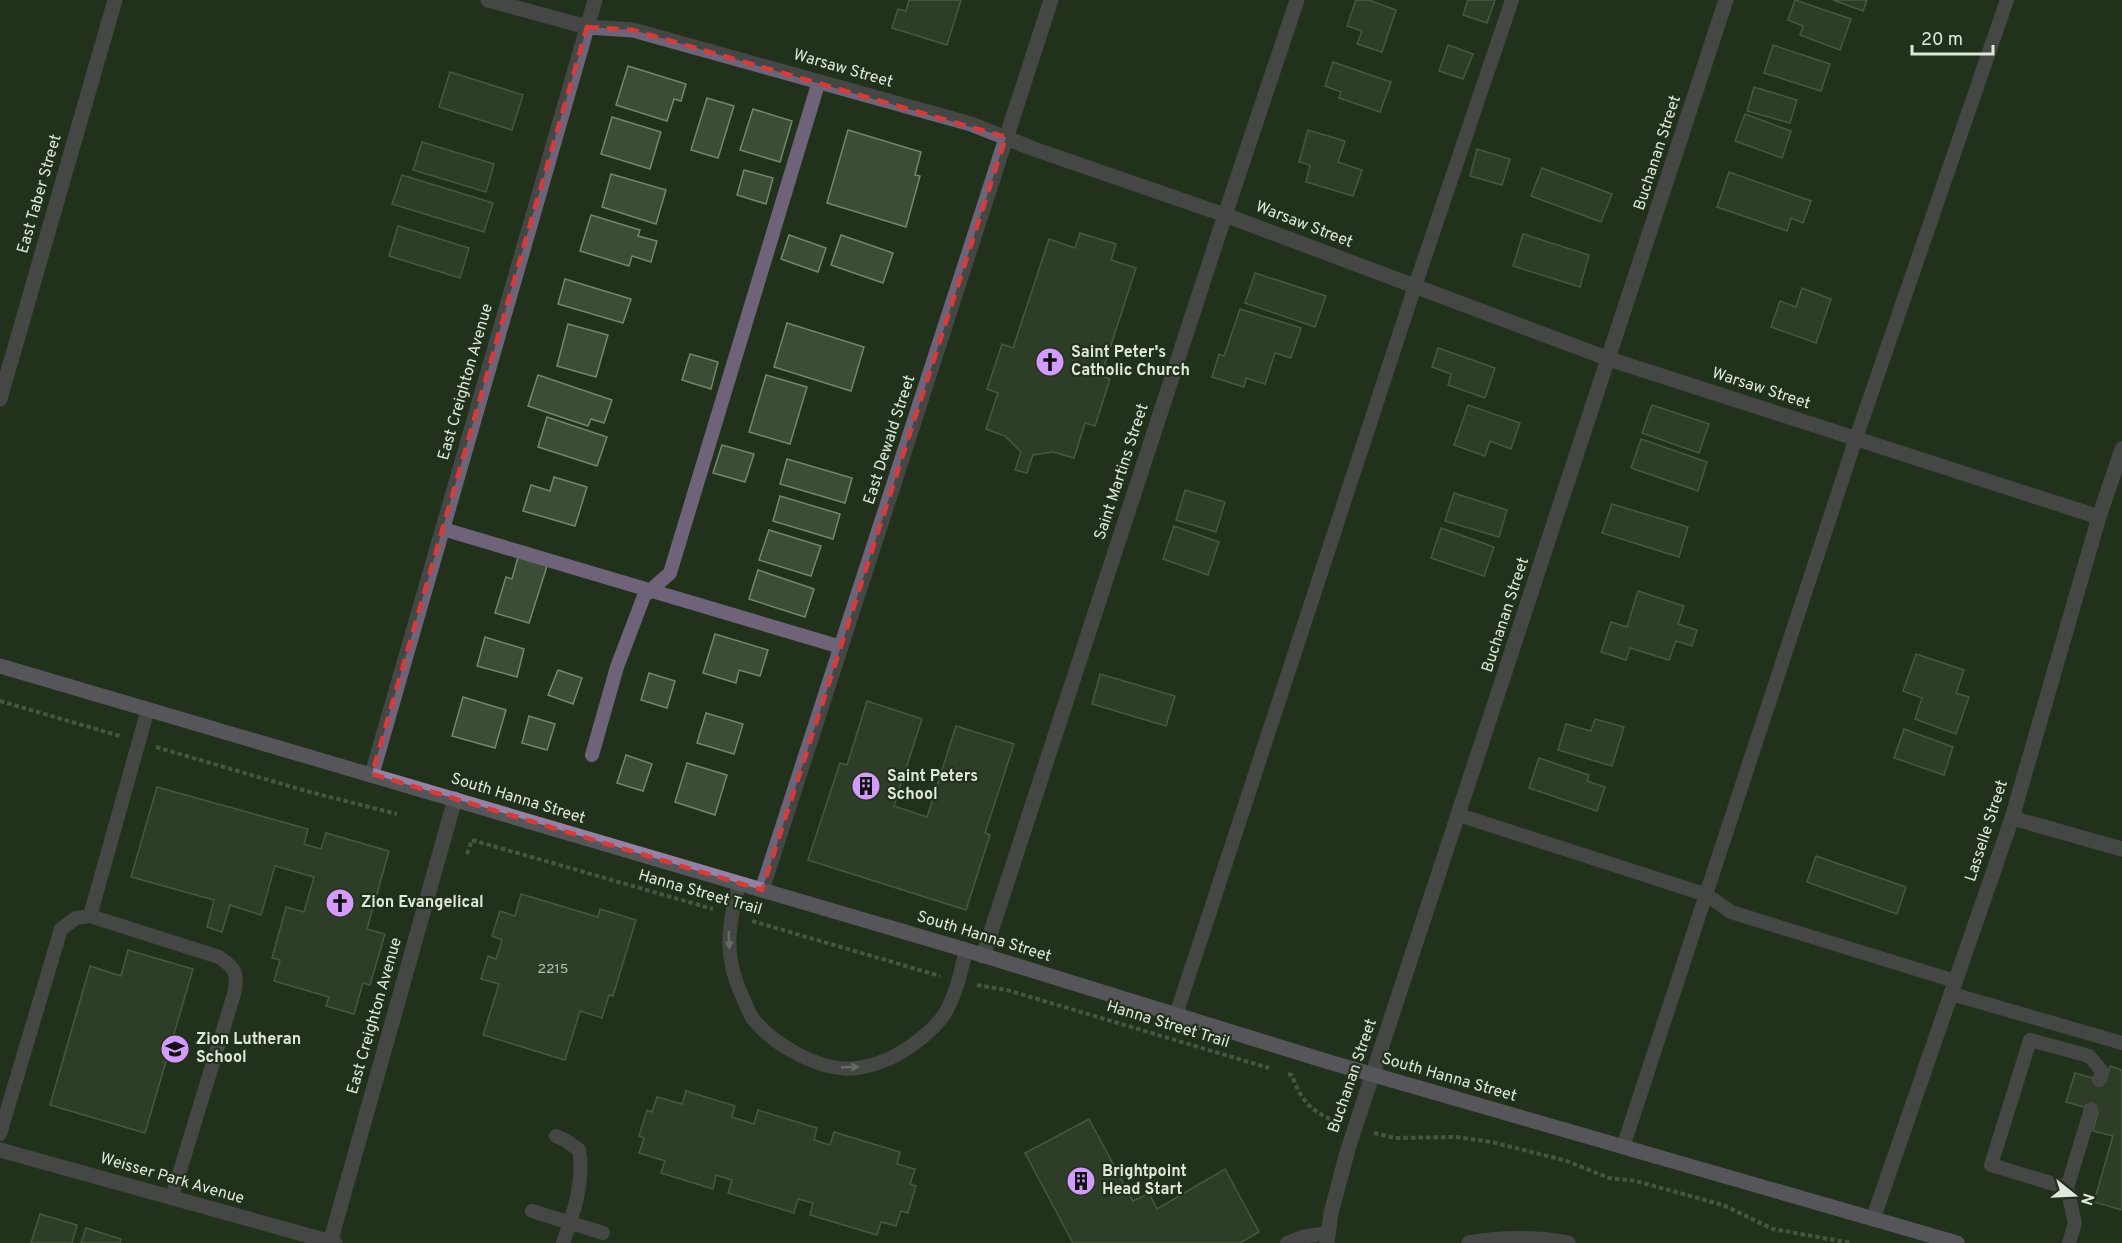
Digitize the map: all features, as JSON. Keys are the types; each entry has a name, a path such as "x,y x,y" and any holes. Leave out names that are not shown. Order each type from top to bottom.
{"street":[{"name":"East Taber Street","path":"0,399 115,0"},
{"name":"Warsaw Street","path":"488,0 587,27 633,30 971,124 1034,149 1225,215 1610,359 2099,517"},
{"name":"East Creighton Avenue","path":"372,774 595,0"},
{"name":"East Dewald Street","path":"762,890 1051,0"},
{"name":"Saint Martins Street","path":"983,956 1297,0"},
{"name":"Buchanan Street","path":"1327,1238 1342,1170 1355,1127 1610,359 1726,0"},
{"name":"Lasselle Street","path":"1873,1219 2012,818 2099,517 2122,449"},
{"name":"South Hanna Street","path":"0,666 966,950 1374,1074 1957,1243"},
{"name":"East Creighton Avenue","path":"332,1242 455,799"},
{"path":"2012,818 2122,849"},
{"name":"Weisser Park Avenue","path":"0,1149 332,1242"},
{"path":"1473,1243 1496,1239 1541,1238 1568,1243"}],"lane":[{"path":"1176,1015 1414,286 1512,0"},
{"path":"1623,1147 1856,438 2007,0"},
{"path":"592,754 617,667 644,596 670,573 819,81"},
{"path":"443,529 841,647"},
{"path":"90,916 148,709"},
{"path":"1459,815 1707,895 1731,912 2122,1043"},
{"path":"739,883 731,914 728,940 733,973 752,1018 772,1038 811,1060 835,1067 856,1068 903,1052 930,1032 943,1016 958,982 966,950"},
{"path":"0,1134 61,928 76,918 90,916 219,957 231,964 237,977 234,994 172,1197"},
{"path":"2067,1188 1991,1165 2030,1040 2089,1056 2102,1071 2099,1080"},
{"path":"2069,1243 2075,1223 2067,1188 2091,1109"},
{"path":"556,1136 579,1150 582,1167 570,1224 562,1243"},
{"path":"532,1211 603,1233"},
{"path":"1287,1243 1302,1237 1327,1238"}],"path":[{"path":"306,791 397,814"},
{"name":"Hanna Street Trail","path":"467,854 472,840 958,982 1007,990 1292,1075 1297,1092 1312,1110 1333,1121 1395,1138 1456,1137 1492,1142 1567,1161 1608,1178 1636,1181 1723,1205 1773,1229 1851,1243"}],"highlighted area":[{"path":"587,27 633,30 1006,137 762,890 372,774"}],"building":[{"path":"909,0 961,0 947,45 892,28 898,9 906,11"},
{"path":"1356,0 1369,0 1396,10 1382,52 1357,44 1362,31 1347,26"},
{"path":"1468,0 1495,0 1487,23 1463,15"},
{"path":"1795,0 1851,19 1840,50 1800,35 1803,26 1788,20"},
{"path":"1833,0 1867,0 1863,11"},
{"path":"1448,45 1473,54 1463,79 1439,71"},
{"path":"1773,45 1830,64 1821,91 1764,73"},
{"path":"1333,62 1391,82 1380,112 1339,98 1341,92 1325,86"},
{"path":"628,66 686,84 681,101 674,99 667,121 616,105"},
{"path":"450,72 523,95 512,130 439,107"},
{"path":"1754,87 1797,100 1790,123 1747,111"},
{"path":"707,98 734,106 718,158 691,150"},
{"path":"753,109 792,121 780,162 740,150"},
{"path":"1745,114 1791,131 1782,158 1735,141"},
{"path":"612,117 661,132 650,169 601,154"},
{"path":"848,130 921,152 915,175 920,176 906,227 827,203"},
{"path":"1308,130 1345,141 1338,162 1362,170 1353,196 1306,182 1310,165 1299,162"},
{"path":"422,142 494,164 486,192 413,170"},
{"path":"1477,149 1510,159 1502,185 1470,176"},
{"path":"1542,168 1612,194 1601,222 1531,196"},
{"path":"744,170 773,178 766,204 737,195"},
{"path":"1729,172 1811,201 1803,223 1791,218 1787,231 1717,207"},
{"path":"611,174 666,190 656,224 602,207"},
{"path":"402,175 493,203 484,232 392,204"},
{"path":"591,215 640,230 638,236 657,241 651,262 632,256 629,266 580,251"},
{"path":"398,226 469,248 460,278 389,256"},
{"name":"Saint Peter's Catholic Church","path":"1080,233 1116,244 1111,260 1136,268 1101,376 1110,379 1095,426 1085,423 1074,458 1053,452 1033,455 1027,473 1015,470 1021,452 1005,436 986,429 998,393 987,389 1002,344 1013,348 1049,239 1075,248"},
{"path":"1523,234 1589,255 1580,287 1513,266"},
{"path":"789,235 826,248 818,272 781,259"},
{"path":"841,235 893,253 883,283 831,265"},
{"path":"1255,273 1326,296 1315,327 1245,303"},
{"path":"565,279 631,299 623,323 558,304"},
{"path":"1802,288 1831,299 1816,343 1771,327 1780,301 1796,307"},
{"path":"1240,309 1301,328 1291,358 1275,353 1265,384 1246,378 1244,387 1212,377 1219,354 1224,356"},
{"path":"787,323 864,347 851,391 774,367"},
{"path":"568,324 608,335 596,377 557,366"},
{"path":"1438,348 1495,368 1485,398 1448,385 1451,374 1432,367"},
{"path":"690,354 718,362 711,389 682,380"},
{"path":"538,375 612,400 604,423 591,419 588,426 528,406"},
{"path":"766,375 807,387 790,444 749,432"},
{"path":"1468,405 1520,423 1511,449 1490,441 1485,456 1454,445"},
{"path":"1652,405 1709,424 1699,453 1642,433"},
{"path":"547,417 607,437 597,466 538,447"},
{"path":"1641,439 1707,462 1698,491 1631,468"},
{"path":"722,445 754,454 745,482 713,473"},
{"path":"787,459 852,478 845,503 780,484"},
{"path":"554,477 587,487 575,526 523,511 531,485 550,491"},
{"path":"1185,490 1225,502 1216,532 1176,520"},
{"path":"1454,493 1507,510 1499,537 1445,521"},
{"path":"780,496 840,514 833,539 773,521"},
{"path":"1612,504 1688,527 1679,557 1602,533"},
{"path":"1174,526 1219,542 1208,575 1163,559"},
{"path":"1441,528 1494,547 1484,576 1431,558"},
{"path":"769,530 821,546 811,576 759,560"},
{"path":"518,557 547,566 529,623 495,613 506,577 512,579"},
{"path":"758,570 814,589 805,617 749,599"},
{"path":"1638,591 1684,606 1678,624 1697,630 1692,646 1676,641 1669,660 1630,648 1626,660 1601,652 1611,622 1627,627"},
{"path":"715,634 768,650 760,676 739,670 736,683 703,673"},
{"path":"485,637 524,649 517,677 477,666"},
{"path":"1916,654 1964,670 1956,693 1969,697 1956,734 1915,719 1922,698 1903,691"},
{"path":"558,670 582,678 573,704 548,695"},
{"path":"649,673 675,681 667,708 641,700"},
{"path":"1100,674 1175,696 1166,726 1092,704"},
{"path":"463,697 506,710 495,748 452,736"},
{"name":"Saint Peters School","path":"867,701 922,719 894,806 927,817 956,726 1014,744 985,833 990,835 966,910 808,860 840,763 847,765"},
{"path":"706,713 743,724 734,754 697,743"},
{"path":"529,716 555,724 547,750 522,743"},
{"path":"1595,719 1624,727 1612,766 1558,750 1566,724 1591,731"},
{"path":"1904,729 1953,747 1944,775 1894,758"},
{"path":"626,755 652,764 643,791 617,783"},
{"path":"1539,758 1589,775 1587,781 1605,787 1597,811 1529,788"},
{"path":"687,763 727,775 715,815 675,802"},
{"name":"Zion Evangelical","path":"157,787 308,829 304,844 321,849 326,833 389,851 367,929 385,934 370,985 363,983 354,1014 326,1006 329,997 274,981 280,960 272,958 286,907 304,912 314,877 275,866 261,915 230,905 222,932 207,927 214,900 131,877"},
{"path":"1816,856 1906,887 1897,914 1807,882"},
{"path":"521,894 598,917 600,909 636,920 613,996 609,995 602,1018 580,1011 565,1060 483,1035 499,984 481,979 488,956 496,959 502,940 492,936 500,911 515,916"},
{"path":"128,950 193,969 145,1133 50,1105 90,966 121,976"},
{"path":"2110,1066 2122,1070 2122,1210 2094,1202 2113,1136 2093,1131 2098,1111 2066,1102 2075,1073 2106,1082"},
{"path":"686,1091 735,1106 732,1117 754,1124 758,1110 817,1128 814,1140 830,1145 834,1132 900,1152 897,1164 915,1169 910,1184 916,1186 908,1213 901,1211 896,1226 881,1222 877,1235 810,1215 813,1203 798,1199 794,1213 728,1193 732,1180 716,1175 713,1189 661,1173 665,1161 639,1153 644,1138 639,1136 647,1110 652,1112 657,1097 682,1104"},
{"name":"Brightpoint Head Start","path":"1089,1119 1133,1201 1149,1193 1157,1209 1225,1169 1259,1232 1240,1243 1073,1243 1025,1153"},
{"path":"40,1214 77,1225 72,1243 31,1243"},
{"path":"86,1228 121,1239 120,1243 81,1243"}],"place":[{"name":"Saint Peter's Catholic Church","path":"1050,362"},
{"name":"Saint Peters School","path":"866,786"},
{"name":"Zion Evangelical","path":"340,903"},
{"name":"Zion Lutheran School","path":"175,1049"},
{"name":"Brightpoint Head Start","path":"1081,1181"}]}
